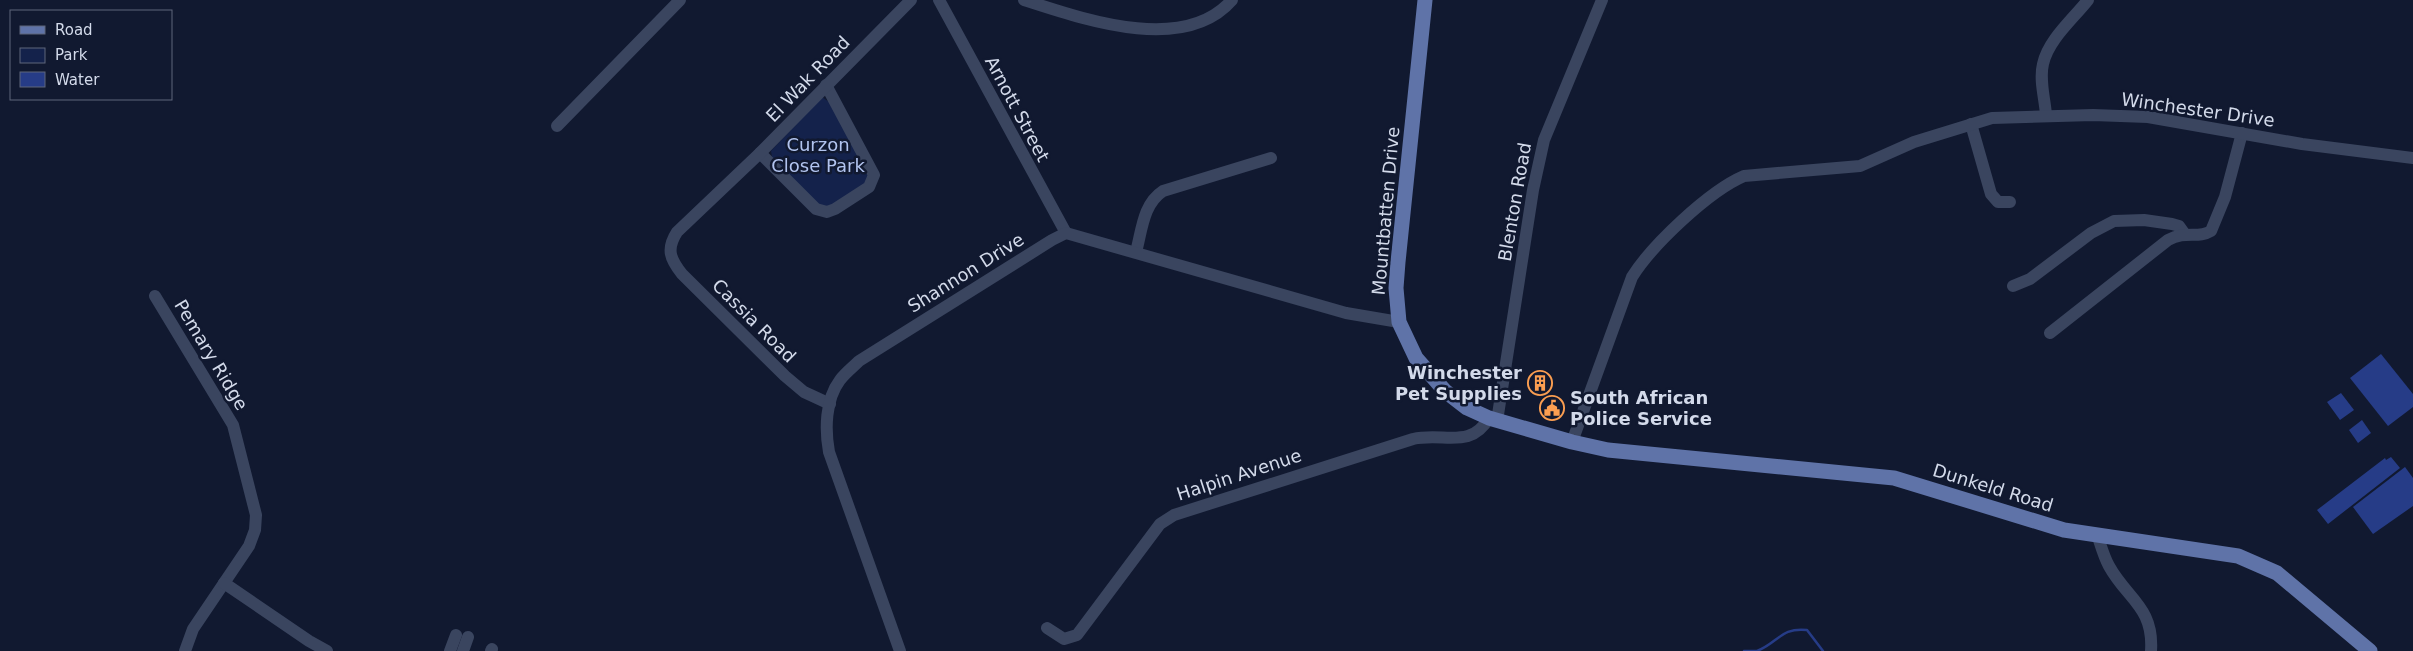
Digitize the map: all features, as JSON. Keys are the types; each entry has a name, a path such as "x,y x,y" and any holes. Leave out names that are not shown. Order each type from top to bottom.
{"main road":[{"name":"Mountbatten Drive","path":"1425,0 1396,288 1399,322 1416,358 1436,383 1467,408 1493,419 1572,442"},
{"name":"Dunkeld Road","path":"1572,442 1639,453 1894,478 2064,530 2098,537 2229,554 2262,565 2293,585 2370,651"}],"street":[{"path":"558,126 667,5 680,0"},
{"name":"El Wak Road","path":"669,248 677,232 760,153 911,0"},
{"name":"Arnott Street","path":"939,0 1066,233"},
{"path":"1024,0 1126,27 1172,29 1203,22 1224,9 1232,0"},
{"name":"Blenton Road","path":"1493,419 1542,148 1549,124 1602,0"},
{"path":"2046,115 2042,80 2043,63 2050,46 2088,0"},
{"path":"760,153 816,209 821,211 827,212 835,209 869,186 874,175 826,85"},
{"name":"Winchester Drive","path":"1572,442 1632,277 1645,260 1713,193 1728,183 1744,176 1860,166 1914,142 1992,118 2046,115 2127,115 2302,144 2413,158"},
{"path":"1971,124 1991,194 1998,202 2010,202"},
{"path":"2050,332 2168,240 2184,233 2206,234 2213,227 2225,197 2242,133"},
{"path":"1136,252 1148,206 1154,197 1164,191 1271,158"},
{"path":"2013,286 2030,279 2091,233 2114,221 2144,220 2172,224 2179,226 2184,233"},
{"path":"1066,233 1346,313 1399,322"},
{"name":"Shannon Drive","path":"900,651 829,452 827,428 830,404 839,381 859,361 1066,233"},
{"name":"Cassia Road","path":"669,248 670,257 682,274 785,376 804,392 830,404"},
{"name":"Pemary Ridge","path":"155,296 227,412 233,425 254,501 256,515 255,530 249,546 193,629 185,651"},
{"name":"Halpin Avenue","path":"1047,628 1064,639 1077,635 1160,524 1174,514 1405,441 1423,437 1467,438 1481,430 1493,419"},
{"path":"2098,537 2109,567 2144,613 2151,631 2151,651"},
{"path":"224,583 309,641 327,651"},
{"path":"450,651 462,636 463,651"}],"green space":[{"name":"Curzon Close Park","path":"822,97 829,102 870,174 867,182 829,209 819,207 773,162 771,151"}],"water":[{"path":"2381,354 2413,394 2413,407 2388,426 2350,378"},
{"path":"2341,393 2354,410 2340,420 2327,402"},
{"path":"2362,420 2371,433 2358,443 2349,430"},
{"path":"2391,457 2400,468 2328,524 2317,510 2385,458 2386,460"},
{"path":"2405,467 2413,478 2413,506 2373,534 2353,507"}],"waterway":[{"path":"1757,651 1785,633 1798,630 1807,630 1823,651"},
{"path":"1744,651 1756,651"}],"place":[{"name":"Winchester Pet Supplies","path":"1540,383"},
{"name":"South African Police Service","path":"1552,408"}]}
